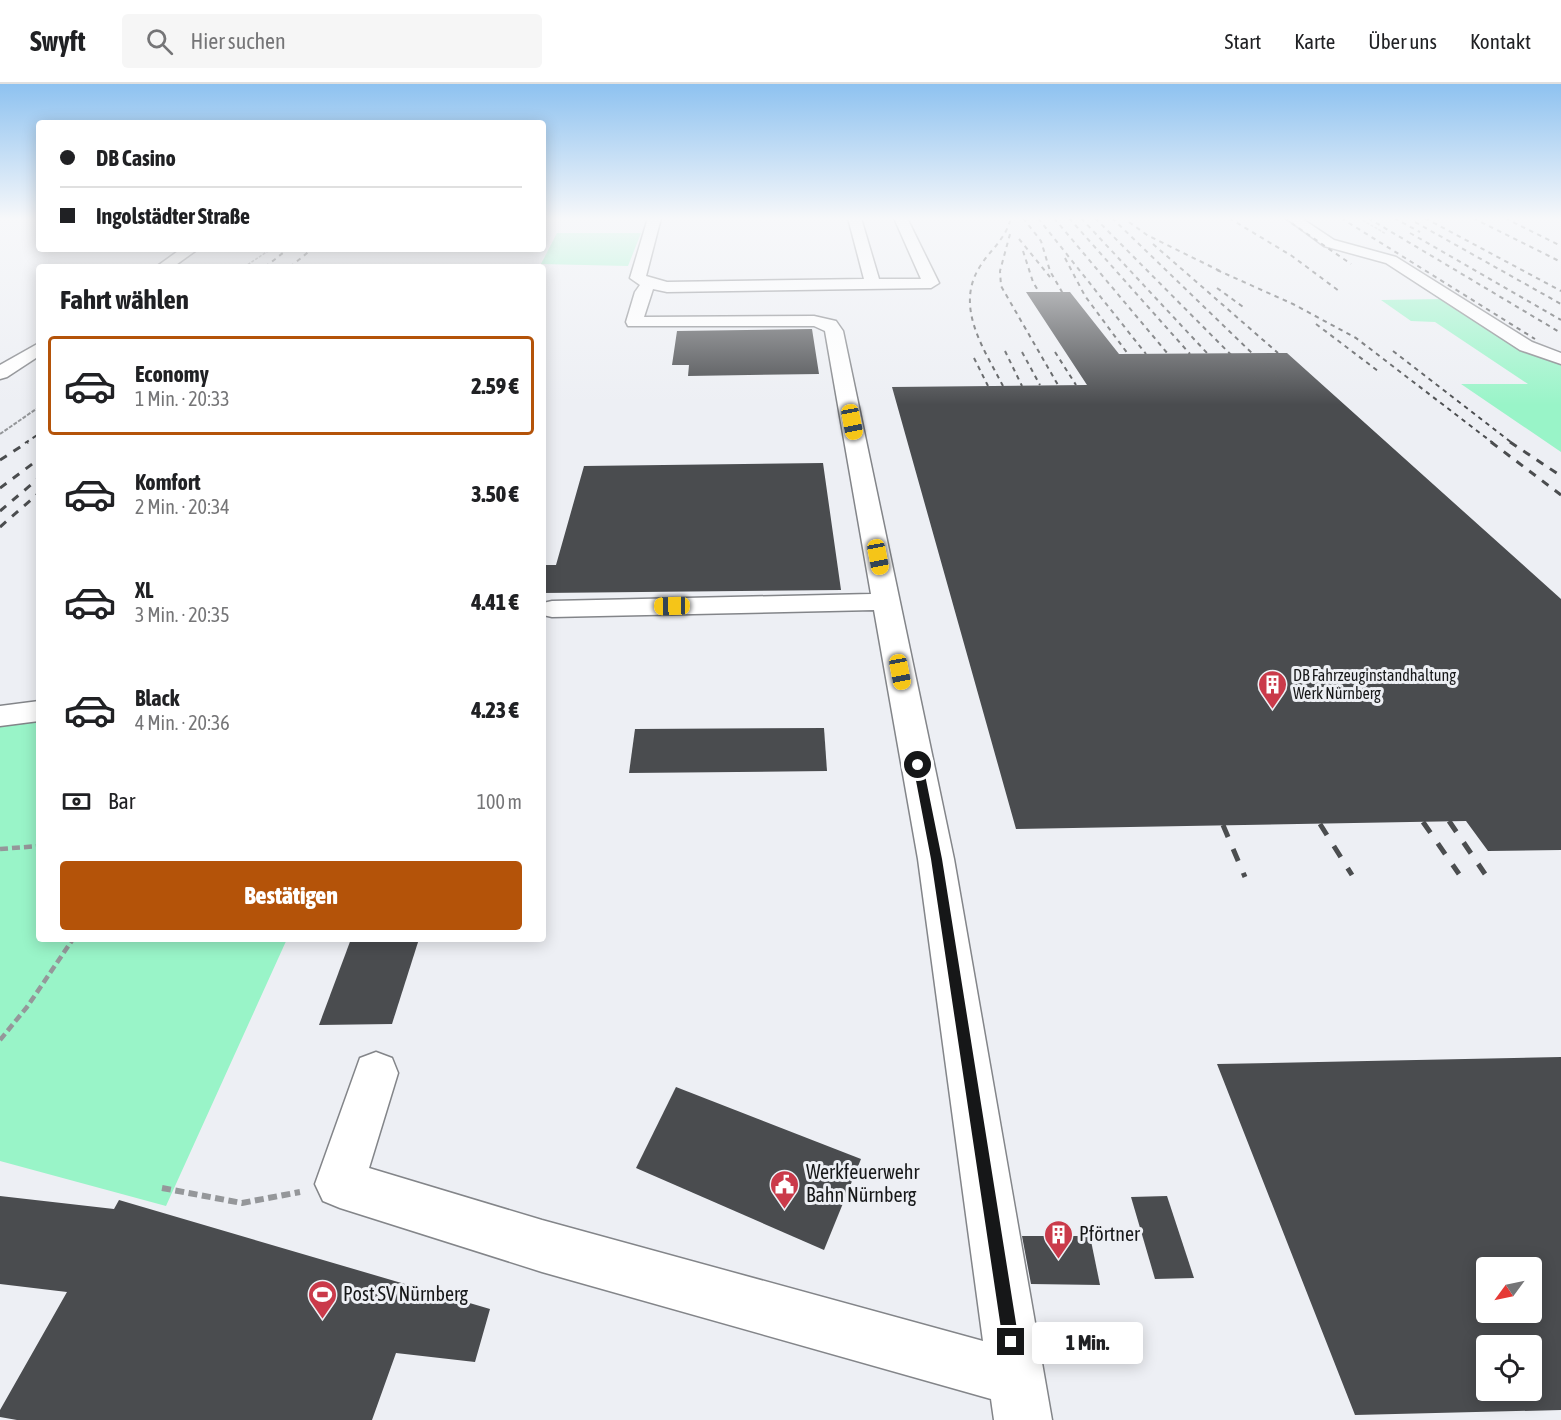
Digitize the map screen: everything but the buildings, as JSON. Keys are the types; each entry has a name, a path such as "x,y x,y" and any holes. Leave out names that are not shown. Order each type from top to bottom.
{"street":[{"path":"642,280 649,285 667,287 931,283 930,280"},
{"path":"1423,280 1526,346 1561,359"},
{"path":"376,1073 340,1184 1020,1399 936,859 834,331 830,325 814,321 634,322 643,292 649,285"},
{"path":"0,373 36,350"},
{"path":"552,609 887,602"},
{"path":"0,716 36,711"}],"path":[{"path":"0,434 36,409"},
{"path":"0,849 36,846"},
{"path":"0,1040 27,1007 71,942"},
{"path":"162,1188 242,1203 340,1184"}],"green space":[{"path":"1443,299 1561,362 1561,452 1461,384 1528,384 1435,322 1411,321 1381,300"},
{"path":"36,719 36,942 286,942 166,1206 0,1161 0,724"}],"railway":[{"path":"973,280 970,298 975,328 1003,386"},
{"path":"1001,280 1001,286 1058,385"},
{"path":"1032,280 1060,328"},
{"path":"1055,280 1108,354"},
{"path":"1077,280 1085,296 1128,354"},
{"path":"1088,280 1146,354"},
{"path":"1106,280 1168,354"},
{"path":"1124,280 1190,354"},
{"path":"1139,280 1207,353"},
{"path":"1157,280 1261,385"},
{"path":"1177,280 1285,385"},
{"path":"1195,280 1278,353"},
{"path":"1240,280 1293,304 1356,338 1493,443"},
{"path":"1325,280 1339,291"},
{"path":"1441,280 1535,339"},
{"path":"1473,280 1561,333"},
{"path":"1492,280 1561,320"},
{"path":"1519,280 1561,304"},
{"path":"1541,280 1561,291"},
{"path":"1217,288 1246,309"},
{"path":"1316,324 1378,371"},
{"path":"1005,351 1022,386"},
{"path":"1393,351 1512,443"},
{"path":"1022,352 1040,385"},
{"path":"1055,352 1076,385"},
{"path":"974,358 988,386"},
{"path":"25,443 36,436"},
{"path":"0,460 28,442"},
{"path":"1491,442 1561,495"},
{"path":"1510,442 1561,476"},
{"path":"0,488 36,461"},
{"path":"0,511 36,481"},
{"path":"0,527 36,496"},
{"path":"1449,821 1485,874"},
{"path":"1423,822 1459,874"},
{"path":"1320,824 1352,875"},
{"path":"1223,825 1245,877"}],"place":[{"name":"DB Fahrzeuginstandhaltung Werk Nürnberg","path":"1272,710"},
{"name":"Werkfeuerwehr Bahn Nürnberg","path":"785,1210"},
{"name":"Pförtner","path":"1058,1260"},
{"name":"Post SV Nürnberg","path":"322,1320"}],"route":[{"path":"918,765 936,859 1011,1342"}]}
